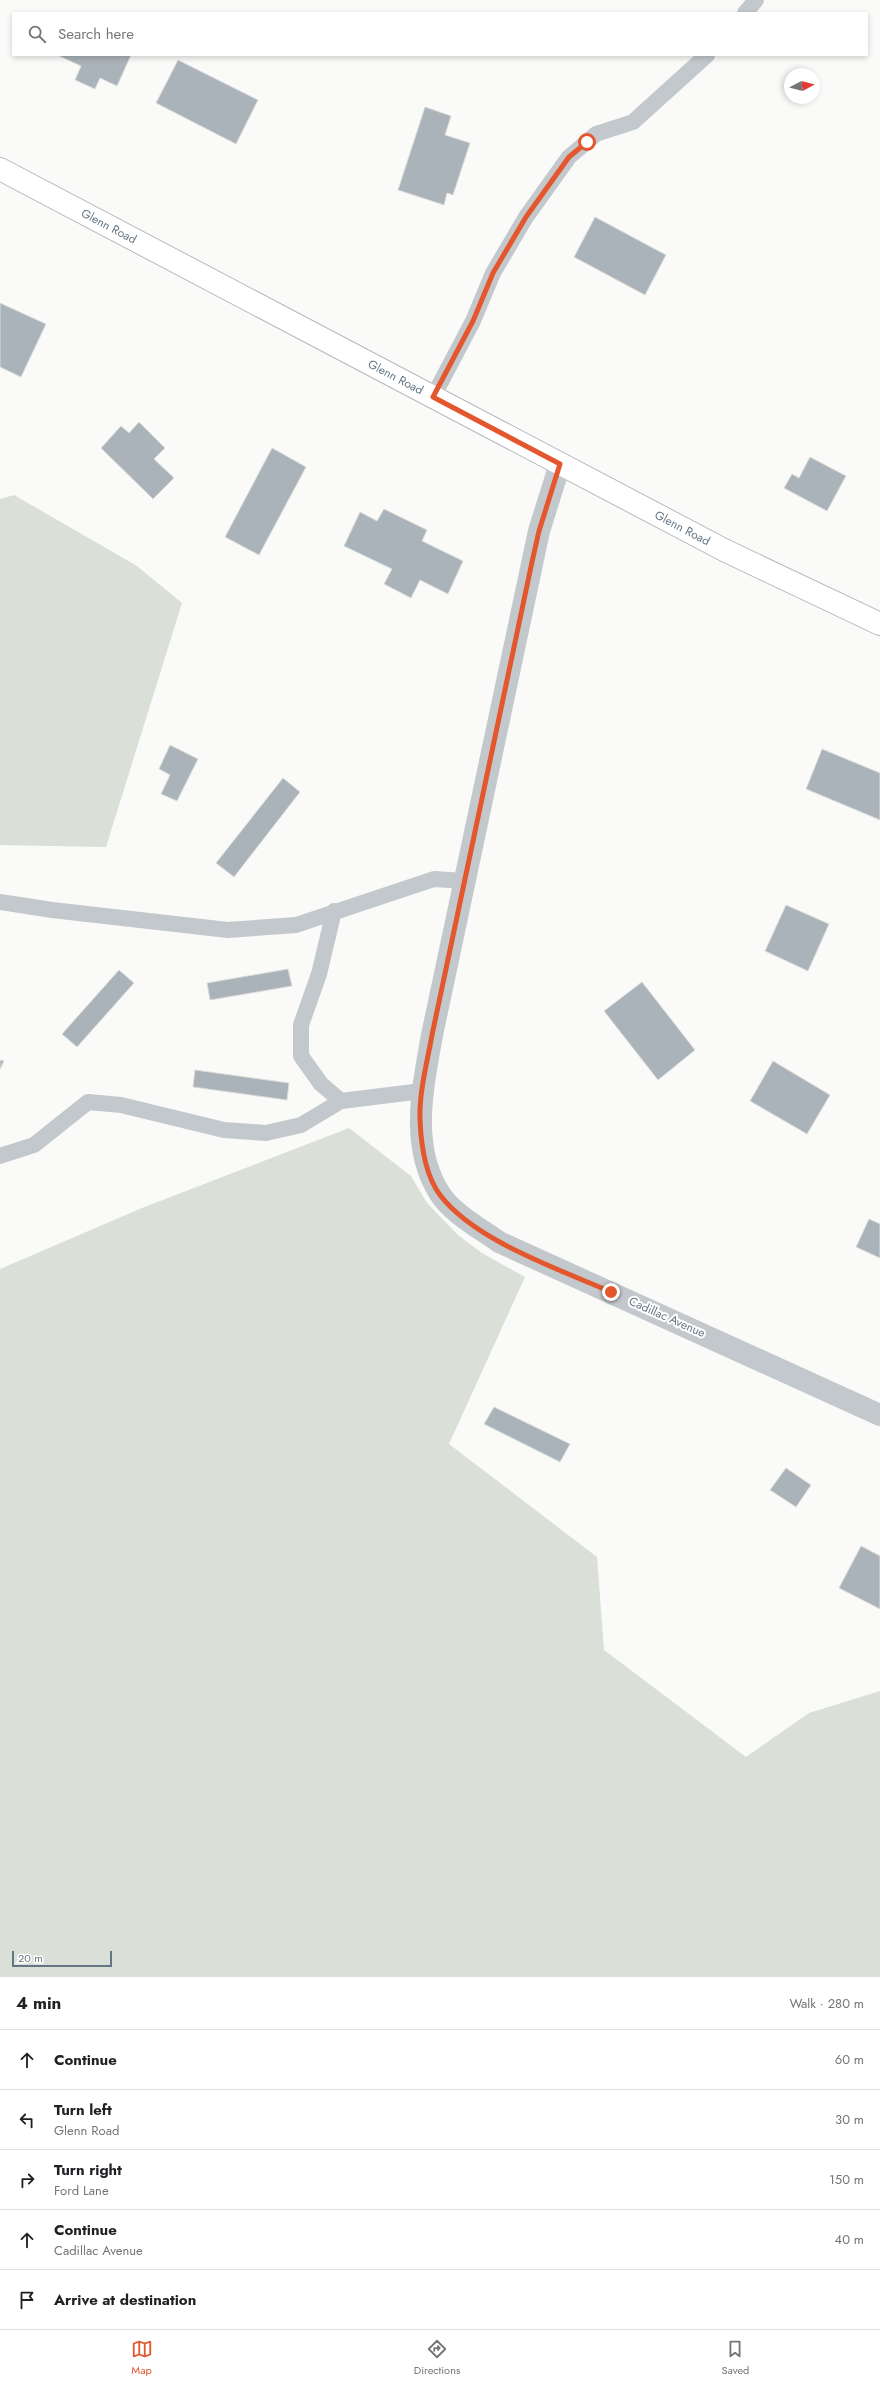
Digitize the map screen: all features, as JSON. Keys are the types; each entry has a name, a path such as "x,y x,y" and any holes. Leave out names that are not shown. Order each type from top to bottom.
{"street":[{"name":"Glenn Road","path":"0,169 726,551 880,624"},
{"name":"Cadillac Avenue","path":"560,464 539,531 422,1091 420,1118 422,1144 430,1174 440,1195 467,1220 499,1242 880,1415"}],"lane":[{"path":"746,12 756,0"},
{"path":"433,397 473,321 493,273 526,217 569,157 596,134 633,122 707,56"},
{"path":"0,902 52,910 228,930 296,925 334,911 434,880 465,881"},
{"path":"334,911 319,974 301,1025 301,1056 321,1084 341,1101"},
{"path":"0,1156 34,1145 88,1102 121,1105 224,1130 266,1133 301,1125 341,1101 422,1091"}],"shaded area":[{"path":"14,495 137,566 182,603 106,847 0,845 0,499"},
{"path":"349,1128 411,1176 427,1203 458,1235 482,1253 525,1277 449,1444 597,1557 604,1650 746,1757 809,1713 880,1691 880,1977 0,1977 0,1269 142,1208"}],"building":[{"path":"59,56 131,56 117,86 100,78 95,89 75,80 81,66"},
{"path":"178,60 258,100 236,144 156,103"},
{"path":"425,107 451,116 445,135 470,143 453,195 447,193 444,205 398,190"},
{"path":"595,217 666,255 645,295 574,257"},
{"path":"0,303 46,324 21,377 0,367"},
{"path":"139,422 165,448 154,459 174,478 153,499 101,448 121,426 129,433"},
{"path":"272,448 306,467 259,555 225,537"},
{"path":"810,457 846,476 827,511 784,488 792,474 799,478"},
{"path":"384,509 427,530 422,541 463,561 448,594 420,580 411,598 384,584 392,569 344,546 360,512 377,521"},
{"path":"170,745 198,759 177,801 161,794 170,775 159,769"},
{"path":"822,749 880,773 880,820 806,789"},
{"path":"283,778 300,792 234,877 216,863"},
{"path":"786,905 829,924 808,971 765,951"},
{"path":"288,969 292,986 210,1000 207,983"},
{"path":"119,970 134,983 77,1047 62,1034"},
{"path":"642,982 695,1050 658,1080 604,1011"},
{"path":"0,1060 4,1061 0,1069"},
{"path":"773,1061 830,1095 807,1134 750,1101"},
{"path":"195,1070 289,1083 287,1100 193,1087"},
{"path":"869,1219 880,1224 880,1258 856,1247"},
{"path":"494,1407 570,1444 560,1462 484,1424"},
{"path":"786,1468 811,1485 796,1507 770,1490"},
{"path":"861,1546 880,1556 880,1609 839,1588"}],"route":[{"path":"587,142 569,157 526,217 493,273 473,321 433,397 560,464 539,531 532,562 432,1035 422,1091 420,1118 422,1144 430,1174 440,1195 467,1220 499,1242 611,1292"}]}
